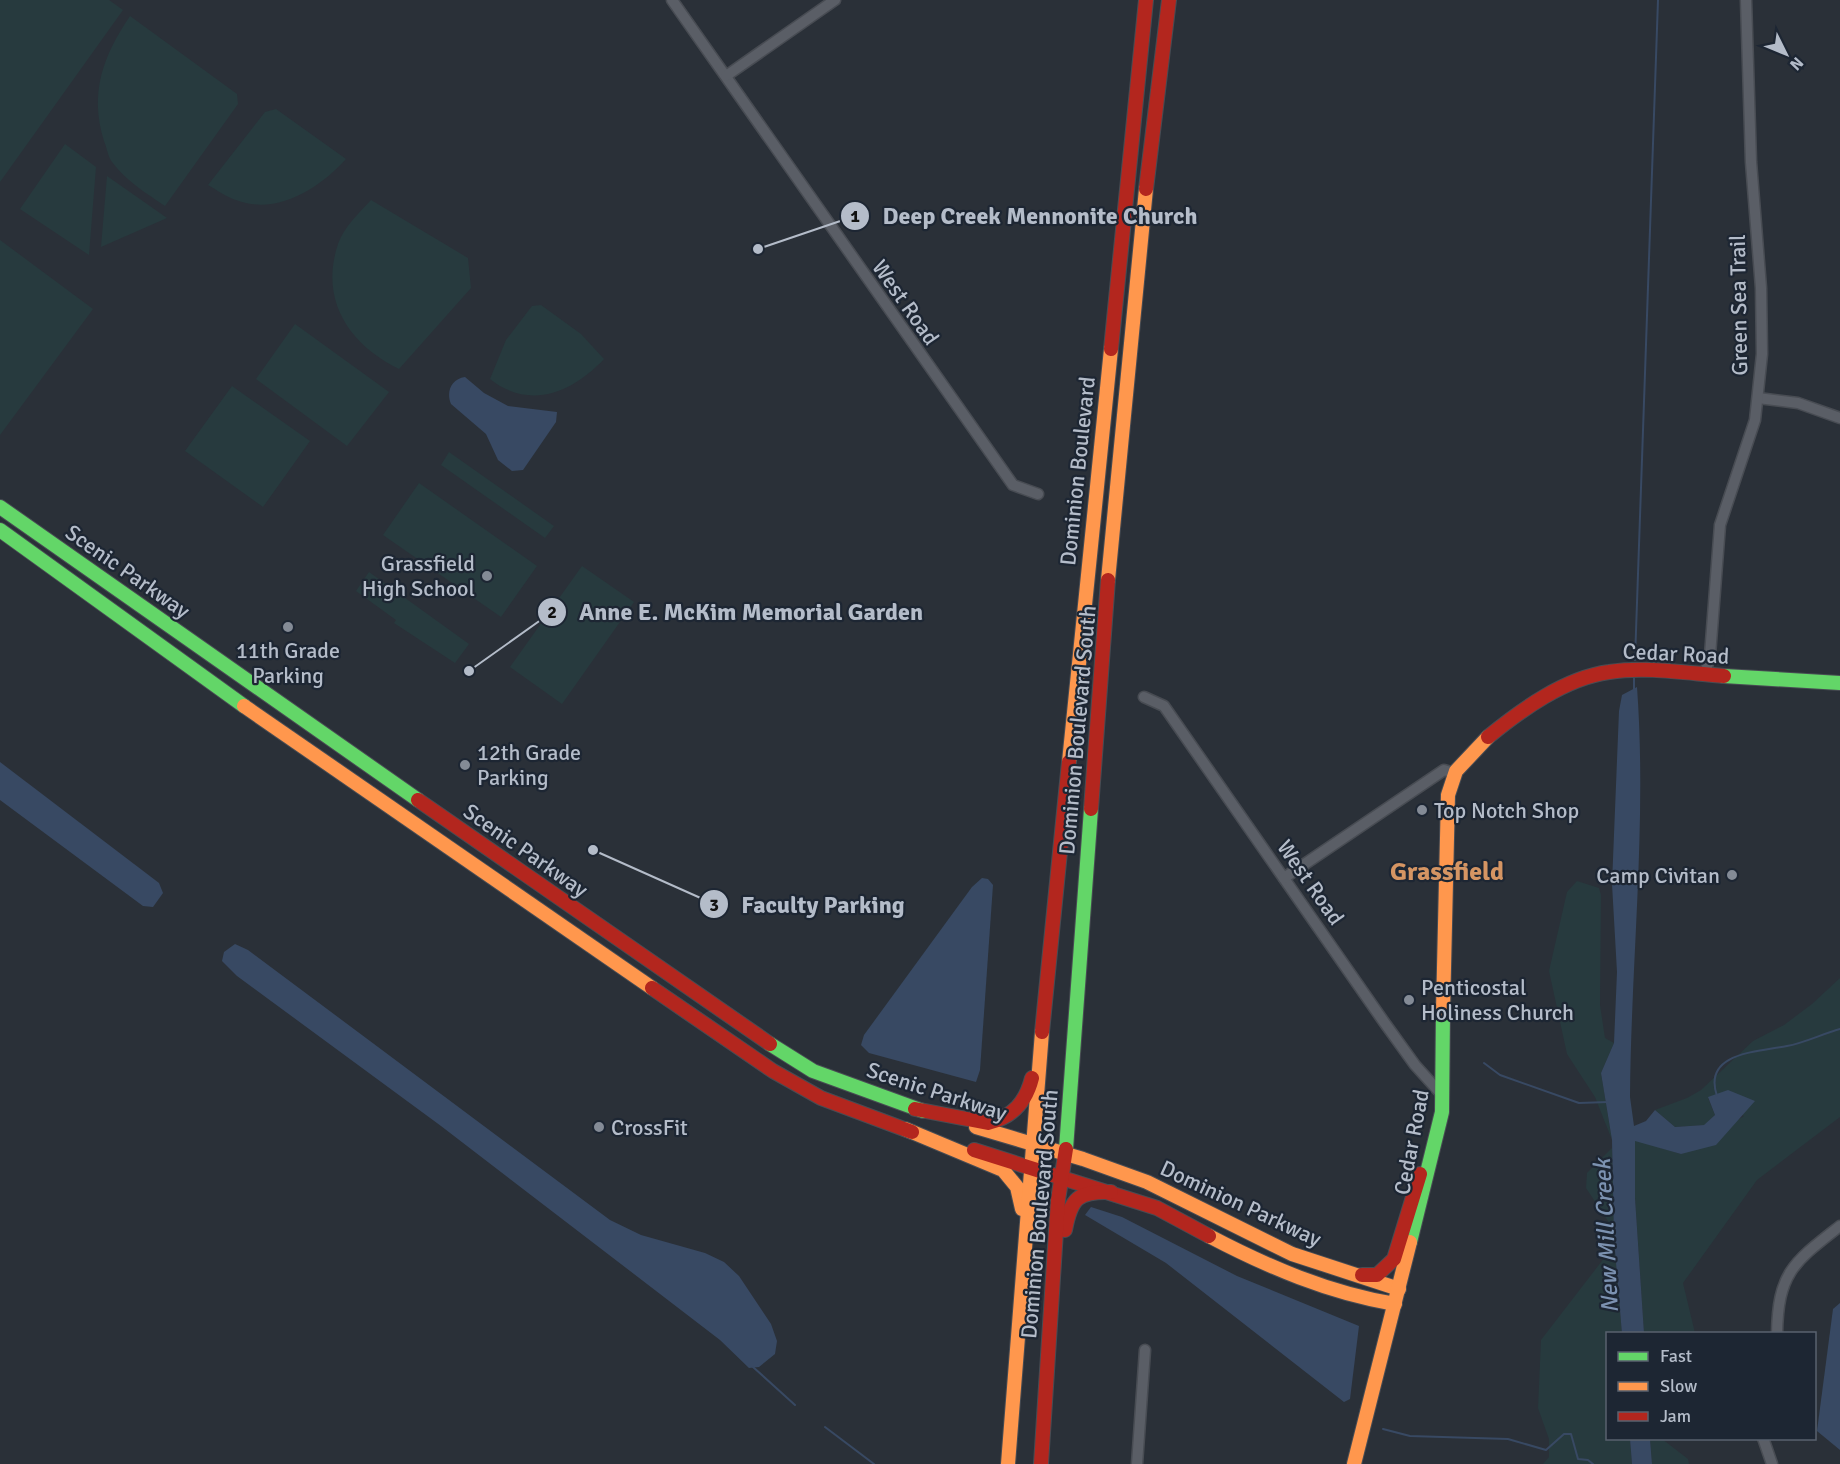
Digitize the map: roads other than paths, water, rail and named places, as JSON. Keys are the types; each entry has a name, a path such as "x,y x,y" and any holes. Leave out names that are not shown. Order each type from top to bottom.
{"main road":[{"name":"Dominion Boulevard","path":"1046,983 1146,0"},
{"name":"Dominion Boulevard South","path":"1041,1464 1060,1175 1065,1155 1137,272 1169,0"},
{"name":"Scenic Parkway","path":"0,507 328,738 764,1040 813,1071 915,1109 1065,1155"},
{"name":"Scenic Parkway","path":"0,530 252,712 773,1071 821,1098 905,1129 1060,1175"},
{"name":"Cedar Road","path":"1354,1464 1440,1121 1443,1096 1445,852 1448,791 1455,772 1469,753 1504,725 1580,680 1599,674 1630,670 1840,684"},
{"path":"1065,792 1093,796"},
{"name":"Dominion Boulevard South","path":"1008,1464 1022,1254 1034,1144 1046,983"},
{"path":"915,1109 988,1123 1010,1116 1027,1096 1032,1081 1033,1039 1044,1012"},
{"path":"1347,1273 1377,1275 1394,1259 1418,1180 1440,1121"},
{"path":"905,1129 988,1162 1003,1170 1015,1181 1022,1199 1022,1254"},
{"name":"Dominion Parkway","path":"1065,1155 1147,1182 1224,1218 1292,1254 1399,1289"},
{"name":"Dominion Parkway","path":"1060,1175 1157,1208 1240,1252 1305,1280 1365,1299 1395,1304"},
{"path":"1053,1290 1069,1207 1077,1196 1089,1191 1111,1192"}],"street":[{"name":"West Road","path":"672,0 818,212 1013,485 1038,494"},
{"path":"726,76 835,0"},
{"name":"Green Sea Trail","path":"1705,675 1712,644 1720,525 1745,453 1758,398 1762,321 1751,162 1746,0"},
{"path":"1758,398 1798,403 1840,418"},
{"name":"West Road","path":"1144,697 1164,706 1415,1065 1443,1096"},
{"path":"1284,878 1444,770 1455,772"},
{"path":"1777,1332 1780,1293 1788,1273 1795,1264 1840,1226"},
{"path":"1137,1464 1145,1350"},
{"path":"1764,1440 1772,1464"}],"water":[{"path":"465,377 484,393 508,406 557,412 556,422 523,470 512,471 498,460 486,434 451,404 449,395 453,383"},
{"path":"1637,687 1640,789 1630,1097 1634,1126 1646,1121 1655,1110 1675,1127 1704,1125 1715,1115 1708,1097 1728,1090 1755,1101 1716,1145 1681,1154 1635,1141 1635,1198 1644,1332 1622,1332 1614,1239 1612,1140 1601,1073 1614,1043 1617,972 1612,884 1619,711 1622,695"},
{"path":"0,762 159,883 163,893 153,907 143,906 0,800"},
{"path":"982,878 988,879 993,885 980,1070 976,1082 869,1053 861,1045 864,1035 972,887"},
{"path":"235,944 248,950 610,1220 641,1235 705,1253 724,1262 739,1276 771,1324 777,1341 775,1354 759,1367 749,1368 720,1340 441,1126 237,976 222,961 224,952"},
{"path":"1091,1207 1122,1217 1237,1276 1359,1326 1350,1399 1344,1402 1166,1263 1085,1215"},
{"path":"1840,1303 1840,1450 1817,1431 1833,1309"},
{"path":"1630,1440 1650,1440 1652,1464 1632,1464"}],"waterway":[{"path":"1635,660 1658,0"},
{"path":"1634,678 1634,689"},
{"name":"New Mill Creek","path":"1717,1096 1715,1081 1718,1070 1725,1062 1748,1053 1793,1045 1840,1029"},
{"path":"1484,1063 1500,1075 1579,1103 1608,1102"},
{"path":"753,1367 795,1405"},
{"path":"825,1427 874,1464"},
{"path":"1383,1429 1410,1436 1508,1439 1546,1450 1564,1434 1571,1434 1578,1459 1588,1460 1593,1464"}],"place":[{"name":"Deep Creek Mennonite Church","path":"758,249"},
{"name":"Grassfield High School","path":"487,576"},
{"name":"11th Grade Parking","path":"288,627"},
{"name":"Anne E. McKim Memorial Garden","path":"469,671"},
{"name":"12th Grade Parking","path":"465,765"},
{"name":"Top Notch Shop","path":"1422,810"},
{"name":"Faculty Parking","path":"593,850"},
{"name":"Camp Civitan","path":"1732,875"},
{"name":"Penticostal Holiness Church","path":"1409,1000"},
{"name":"CrossFit","path":"599,1127"}],"district":[{"name":"Grassfield","path":"1447,871"}]}
